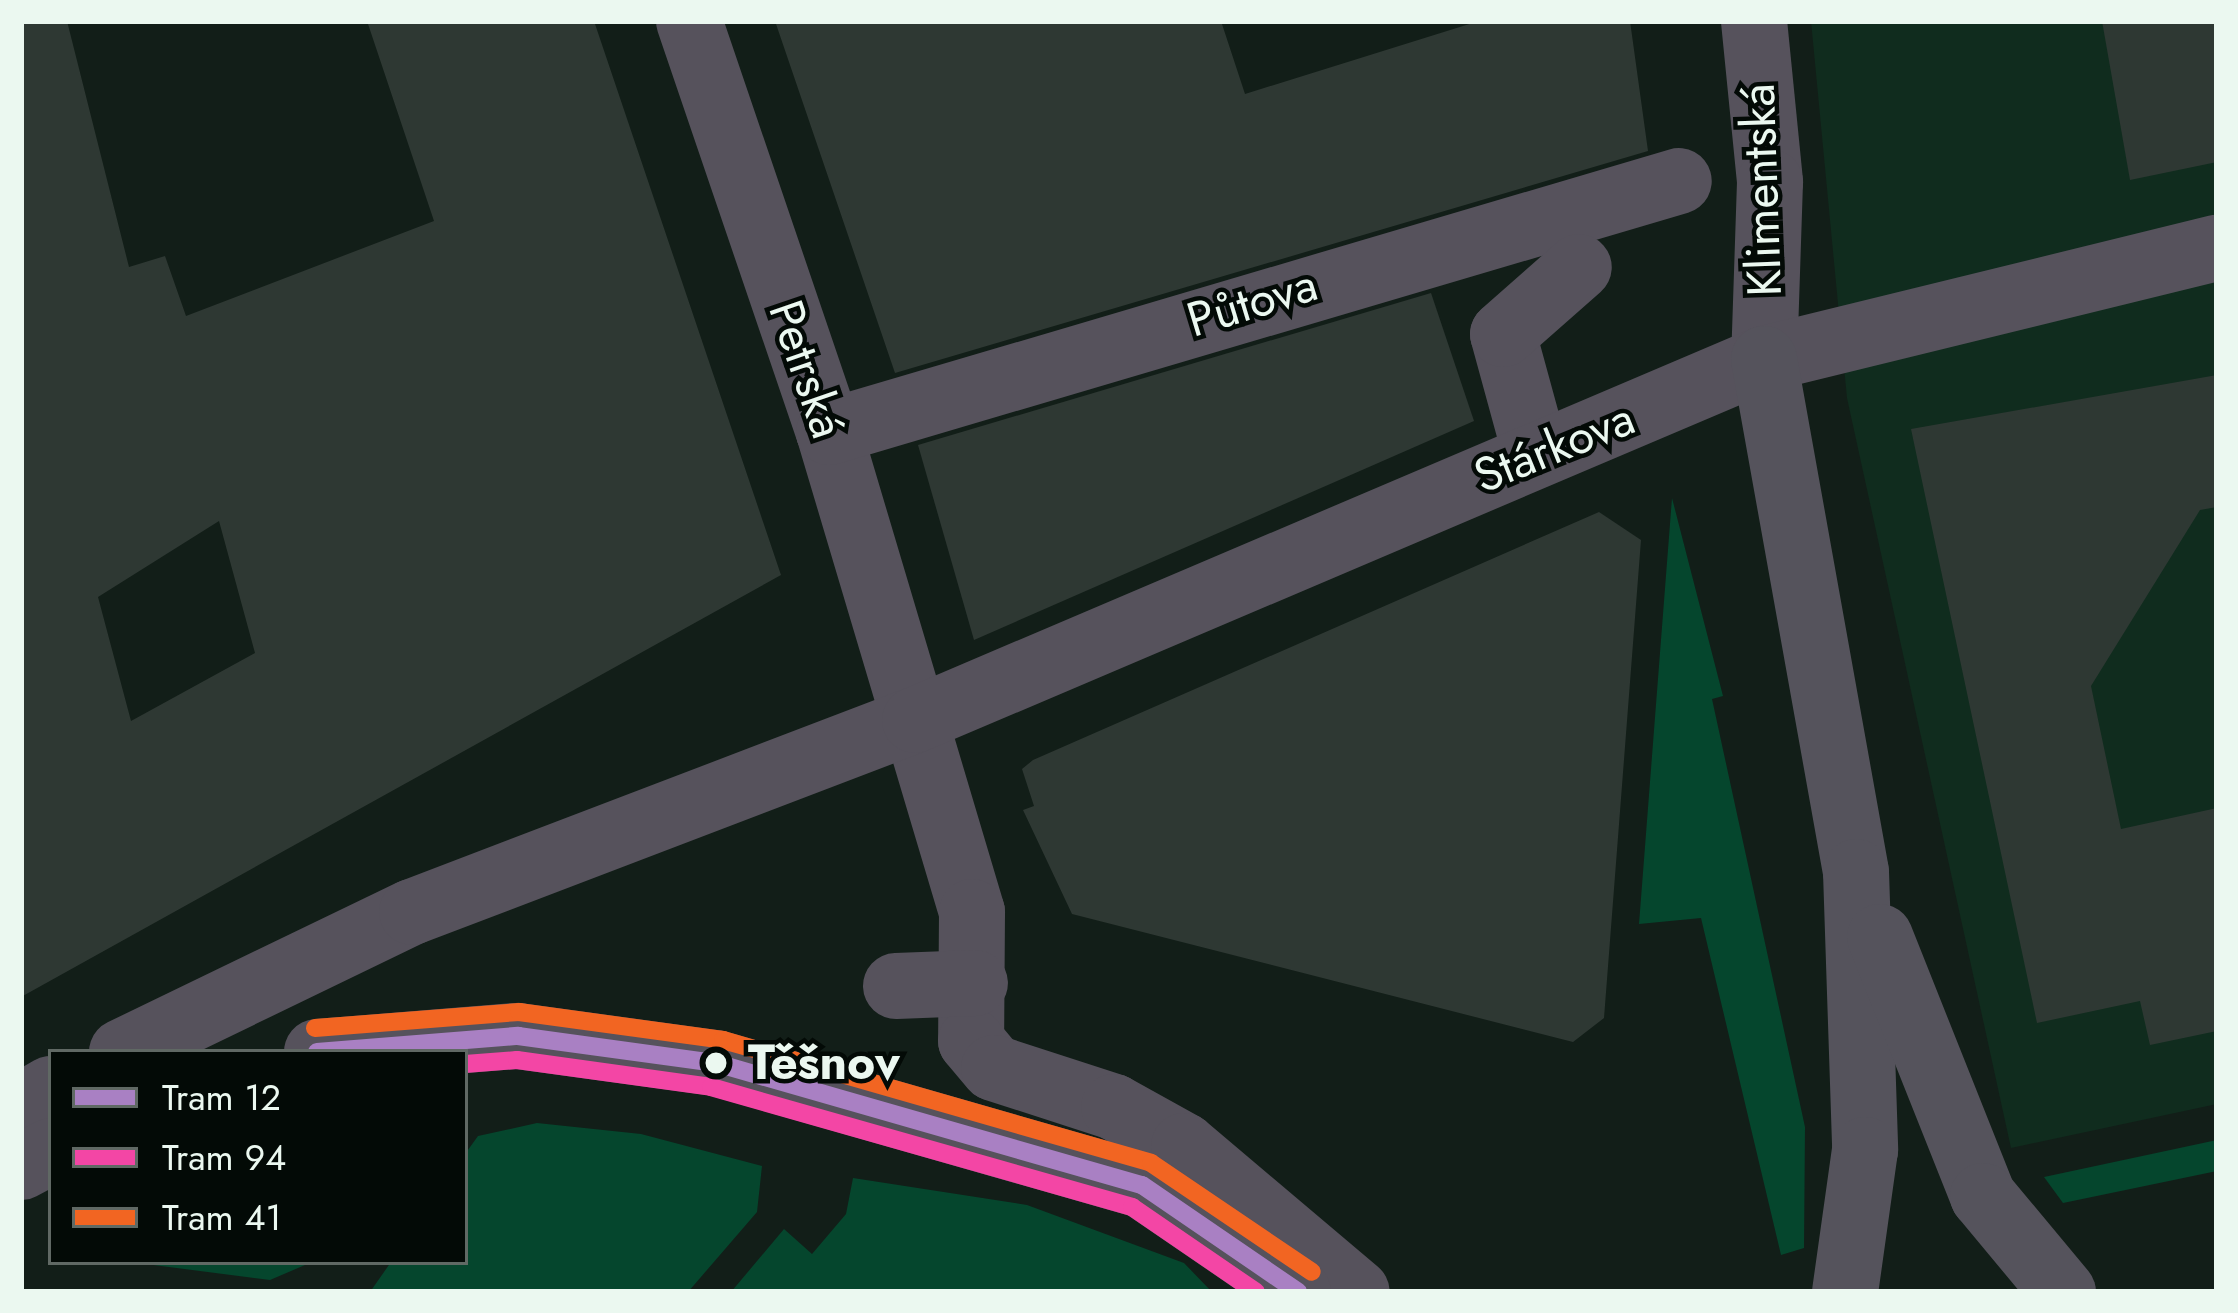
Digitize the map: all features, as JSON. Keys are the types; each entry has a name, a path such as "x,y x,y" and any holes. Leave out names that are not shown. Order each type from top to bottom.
{"main road":[{"path":"1764,359 1856,872 1865,1150 1845,1292"},
{"path":"1856,872 1952,1131 2005,1229 2063,1292"}],"street":[{"name":"Petrská","path":"689,21 829,432 915,720"},
{"name":"Klimentská","path":"1754,21 1770,182 1764,359"},
{"name":"Půtova","path":"829,432 1679,181"},
{"name":"Stárkova","path":"915,720 1535,451 1764,359 2217,248"},
{"path":"1535,451 1503,334 1579,267"},
{"path":"128,1049 412,912 915,720 972,912 975,983 968,1024 981,1058 1184,1146 1358,1292"},
{"path":"896,986 975,983"},
{"path":"355,1049 518,1036 716,1064 1142,1185 1298,1292"},
{"path":"21,1106 48,1091"},
{"path":"21,1167 48,1153"}],"shaded area":[{"path":"1811,21 2217,21 2217,1104 2011,1148 1847,398"}],"green space":[{"path":"1672,498 1723,696 1712,699 1805,1127 1804,1248 1781,1255 1701,918 1639,924"},
{"path":"537,1123 641,1134 762,1166 757,1212 688,1292 370,1292 389,1265 468,1265 468,1150 478,1136"},
{"path":"2217,1140 2217,1171 2063,1203 2044,1177"},
{"path":"853,1178 1027,1205 1184,1263 1212,1292 731,1292 784,1229 812,1254 846,1214"},
{"path":"153,1265 305,1265 270,1280"}],"building":[{"path":"21,21 67,21 129,267 165,256 186,316 434,221 367,21 594,21 781,575 21,997","holes":["219,521 255,653 131,721 98,597"]},
{"path":"775,21 1221,21 1245,94 1479,21 1630,21 1648,151 895,373"},
{"path":"2102,21 2217,21 2217,162 2130,180"},
{"path":"1431,293 1474,421 974,640 918,445"},
{"path":"2217,375 2217,507 2200,510 2091,686 2121,829 2217,808 2217,1031 2150,1045 2140,1001 2037,1023 1911,429"},
{"path":"1599,512 1641,540 1604,1018 1573,1042 1072,914 1023,810 1034,806 1022,769 1033,760"}],"tram line":[{"name":"41","path":"315,1028 519,1012 723,1040 1151,1163 1312,1272"},
{"name":"12","path":"355,1049 518,1036 716,1063 1142,1185 1298,1292"},
{"name":"94","path":"468,1064 517,1060 711,1087 1132,1207 1256,1292"}],"place":[{"name":"Těšnov","path":"716,1063"}]}
